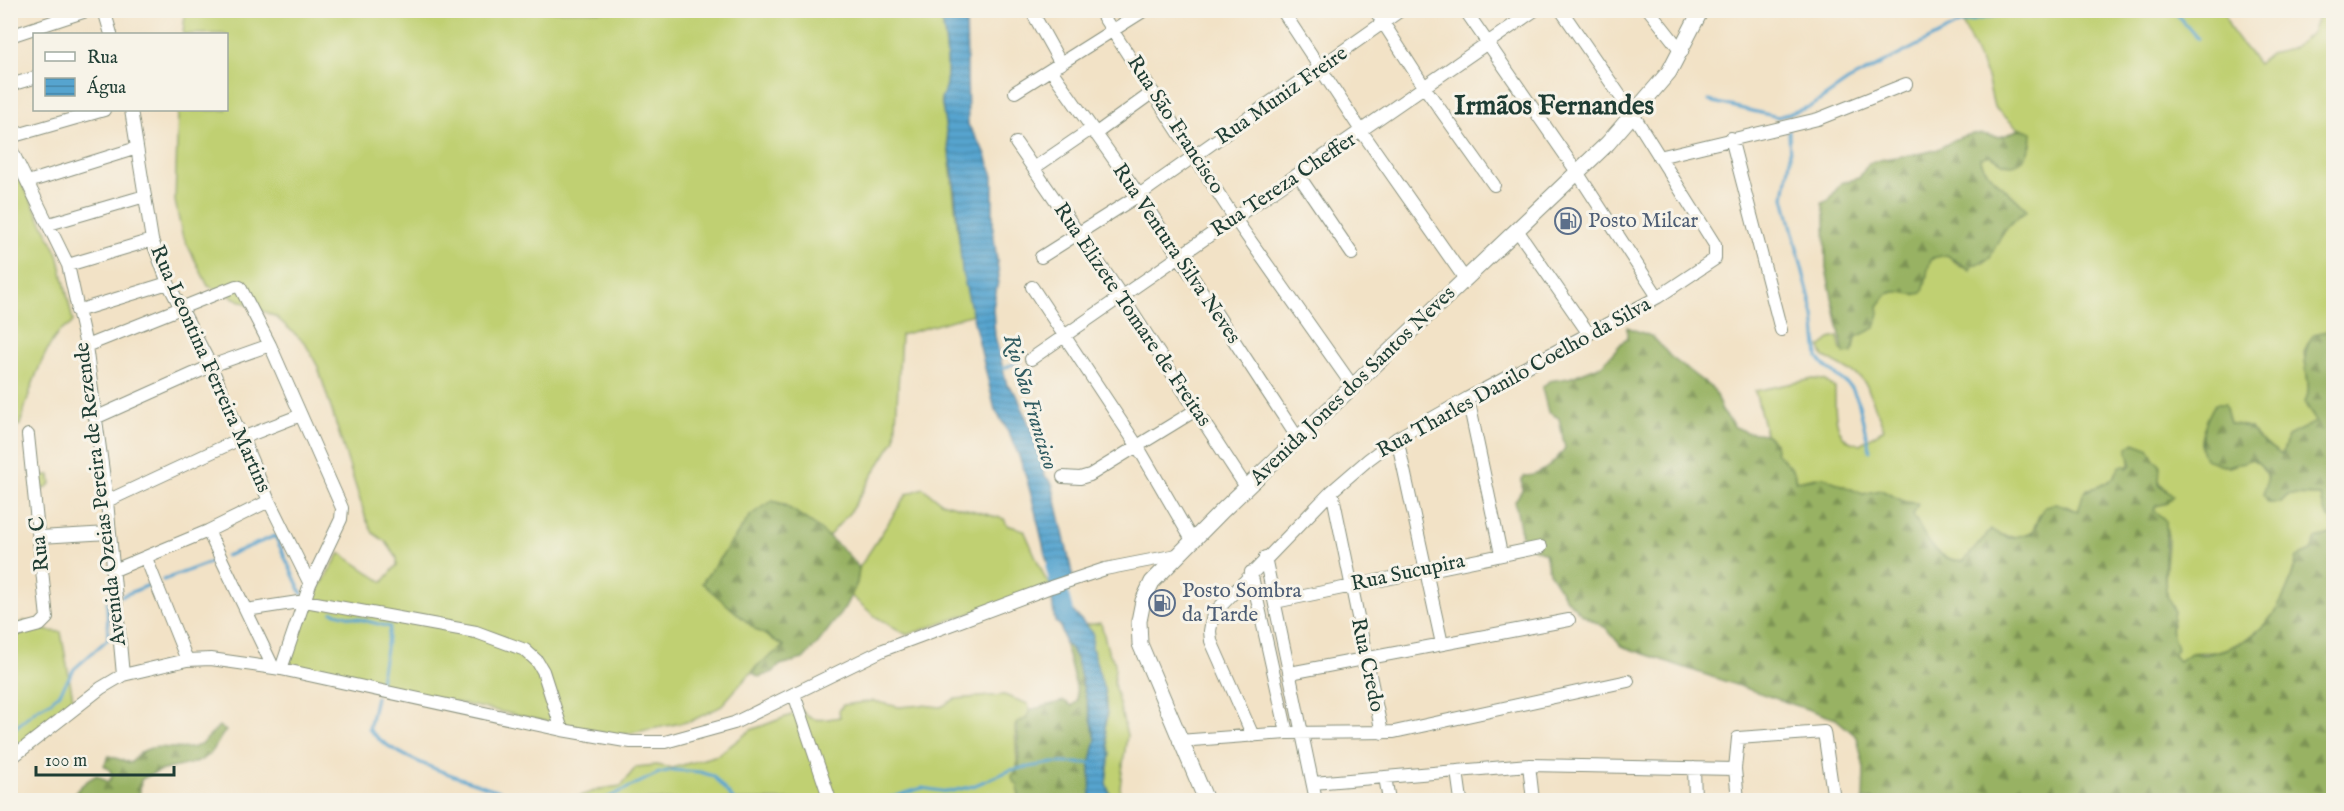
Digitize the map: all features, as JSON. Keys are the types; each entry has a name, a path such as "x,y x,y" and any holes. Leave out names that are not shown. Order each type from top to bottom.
{"main road":[{"name":"Avenida Jones dos Santos Neves","path":"1206,801 1148,668 1140,644 1139,621 1143,601 1152,582 1246,487 1354,388 1634,116 1670,72 1701,10"}],"street":[{"path":"10,36 89,10"},
{"path":"104,10 111,33"},
{"name":"Rua Ventura Silva Neves","path":"1031,10 1056,67 1093,131 1139,195 1299,440"},
{"name":"Rua São Francisco","path":"1098,10 1196,156 1235,219 1354,388"},
{"path":"1015,92 1144,10"},
{"path":"1282,10 1362,132 1465,279"},
{"path":"1375,10 1425,88 1494,185"},
{"name":"Rua Muniz Freire","path":"1041,256 1139,195 1321,69 1401,10"},
{"path":"1465,10 1487,45 1577,172 1658,297"},
{"name":"Rua Tereza Cheffer","path":"1031,359 1120,295 1299,176 1535,10"},
{"path":"1561,10 1634,116 1659,157 1827,116 1906,84"},
{"path":"1649,10 1682,52"},
{"path":"10,85 33,78"},
{"path":"1034,168 1153,92"},
{"path":"10,137 101,111"},
{"name":"Rua Leontina Ferreira Martins","path":"131,111 152,240 168,283 211,366 269,501 310,584"},
{"path":"1731,138 1781,330"},
{"name":"Rua Elizete Tomare de Freitas","path":"1016,143 1120,295 1246,487"},
{"name":"Avenida Ozeias Pereira de Rezende","path":"10,147 68,265 86,346 107,501 123,675"},
{"path":"28,182 137,148"},
{"name":"Rua Tharles Danilo Coelho da Silva","path":"1253,736 1211,641 1210,631 1213,614 1251,572 1332,491 1398,438 1658,297 1712,262 1716,254 1715,245 1659,157"},
{"path":"1299,176 1352,254"},
{"path":"49,224 145,196"},
{"path":"1517,230 1589,334"},
{"path":"68,265 152,240"},
{"path":"77,311 168,283"},
{"path":"86,346 239,286 270,345 342,513 310,584 277,668"},
{"path":"1032,287 1138,447 1192,540"},
{"path":"94,418 211,366 270,345"},
{"path":"1468,398 1501,554"},
{"path":"1063,477 1084,478 1196,410"},
{"path":"107,501 242,438 301,415"},
{"name":"Rua C","path":"10,633 40,625 47,618 28,435"},
{"path":"1398,438 1442,644"},
{"name":"Rua Credo","path":"1332,491 1382,733"},
{"path":"112,571 208,531 269,501"},
{"path":"208,531 277,668"},
{"path":"40,537 109,533"},
{"name":"Rua Sucupira","path":"1275,602 1541,547"},
{"path":"10,759 101,688 123,675 188,660 242,661 562,730 632,742 665,742 734,723 883,650 1051,587 1105,569 1177,555"},
{"path":"1266,557 1316,801"},
{"path":"146,558 188,660"},
{"path":"1251,572 1287,733"},
{"path":"246,610 305,601 476,632 525,650 537,661 543,671 562,730"},
{"path":"1290,673 1569,620"},
{"path":"1179,741 1287,733 1382,733 1628,681"},
{"path":"794,694 831,801"},
{"path":"1738,801 1735,769 1738,738 1824,732 1834,801"},
{"path":"1313,783 1529,765 1735,769"},
{"path":"1529,765 1533,801"},
{"path":"1694,768 1695,801"},
{"path":"1457,771 1461,801"},
{"path":"1385,777 1389,801"}],"green space":[{"path":"188,11 940,11 946,43 947,68 945,90 941,99 962,261 973,314 901,335 895,439 850,512 827,538 784,504 772,501 751,515 702,583 755,629 784,646 757,666 720,707 691,721 616,736 287,667 314,597 340,553 383,582 397,565 397,558 386,542 373,533 366,519 318,367 305,343 276,317 208,286 182,234 175,201 178,111 228,111 228,33 183,33 185,15"},
{"path":"1957,11 2224,11 2233,33 2258,64 2270,54 2291,49 2312,33 2320,11 2333,11 2333,332 2331,330 2309,341 2304,352 2309,392 2306,407 2317,422 2288,436 2282,455 2256,437 2251,428 2230,423 2228,417 2206,425 2201,442 2206,459 2229,467 2252,459 2260,464 2269,481 2263,494 2280,503 2288,495 2321,496 2324,510 2333,520 2333,533 2316,539 2311,551 2297,557 2287,590 2272,616 2262,627 2235,645 2214,652 2191,653 2179,661 2175,657 2171,637 2174,610 2166,592 2165,583 2168,536 2163,518 2155,514 2154,510 2167,490 2158,481 2160,464 2147,448 2134,443 2128,452 2131,456 2127,467 2115,478 2087,489 2078,511 2066,506 2039,515 2032,532 2021,536 2007,536 1991,531 1964,561 1946,557 1932,546 1913,514 1917,503 1905,502 1881,490 1863,494 1816,477 1796,481 1776,452 1775,443 1766,434 1755,391 1813,379 1824,380 1835,388 1837,423 1844,437 1851,442 1860,444 1884,429 1867,386 1860,377 1823,356 1820,347 1830,339 1838,337 1841,350 1854,350 1856,337 1868,331 1878,306 1887,294 1903,290 1915,295 1924,285 1929,264 1938,255 1947,255 1961,267 1983,263 1990,258 1998,239 2012,220 2027,211 1993,177 1982,164 1981,158 1990,155 2003,163 2019,160 2028,152 2032,141 1994,107 1987,77"},
{"path":"2020,128 2032,132 2028,150 2021,161 2010,165 1990,155 1981,158 1986,171 2027,211 2004,231 1990,258 1972,266 1970,270 1947,255 1932,258 1922,293 1892,292 1887,294 1878,306 1879,313 1875,328 1856,337 1852,353 1844,354 1826,269 1825,215 1822,203 1829,200 1841,183 1859,178 1868,164 1883,159 1936,150 1963,136 1983,134 1997,137"},
{"path":"10,160 58,254 73,321 52,341 35,377 20,425 11,428"},
{"path":"1627,327 1653,337 1671,357 1714,390 1722,411 1735,427 1746,432 1766,434 1775,443 1776,452 1794,471 1796,481 1823,477 1863,494 1881,490 1905,502 1918,504 1913,515 1932,547 1954,560 1964,561 1991,530 2009,538 2032,533 2045,506 2056,504 2078,511 2084,493 2111,480 2119,467 2123,465 2128,468 2131,464 2127,447 2134,443 2148,448 2160,464 2159,484 2173,496 2168,503 2156,506 2154,510 2166,521 2166,590 2174,610 2171,630 2177,648 2174,656 2179,661 2190,653 2208,654 2227,649 2257,632 2278,607 2286,592 2297,557 2311,551 2316,539 2333,533 2333,800 1863,800 1864,768 1857,737 1836,719 1621,646 1606,628 1581,614 1566,599 1549,572 1545,553 1523,544 1515,501 1522,490 1522,479 1548,466 1565,448 1559,418 1548,412 1542,388 1549,381 1569,378 1602,365 1627,337"},
{"path":"2331,330 2334,332 2333,520 2324,510 2321,496 2288,495 2280,503 2268,503 2263,494 2266,474 2257,462 2252,459 2229,467 2205,459 2201,446 2205,424 2215,404 2225,404 2230,423 2251,428 2256,437 2282,455 2288,436 2316,422 2305,402 2308,393 2306,352 2308,343 2314,334"},
{"path":"41,475 50,475 51,484 44,489 37,485 36,479"},
{"path":"923,488 941,502 1004,519 1007,525 1024,530 1045,578 1051,586 907,635 876,617 851,596 857,583 859,568 907,494"},
{"path":"772,501 794,511 819,529 859,568 857,583 844,609 818,643 803,659 780,665 773,672 759,677 753,673 757,666 784,646 755,629 702,583 751,515"},
{"path":"24,621 48,631 61,632 74,704 11,751 11,633 14,627"},
{"path":"1101,623 1108,651 1115,663 1114,684 1127,735 1120,787 1122,800 1112,800 1106,783 1110,754 1105,728 1107,716 1105,693 1087,625"},
{"path":"1065,644 1070,647 1077,660 1096,739 1090,766 1091,800 1011,800 1019,796 1018,785 1013,781 1012,776 1019,768 1017,722 1026,719 1030,710 1064,701 1072,706 1077,701 1076,687"},
{"path":"1004,695 1028,704 1030,710 1026,719 1017,722 1015,727 1019,796 1011,800 569,800 600,789 621,786 636,767 656,765 672,768 718,755 751,730 802,711 810,718 824,719 840,717 839,711 843,705 873,701 899,707 922,705 941,707 955,699"},
{"path":"219,726 226,731 209,755 194,763 158,772 141,780 139,800 72,800 82,786 97,775 108,782 112,777 110,770 104,765 109,756 131,763 137,755 151,748 195,747 206,740"}],"water":[{"path":"940,11 965,11 966,13 968,125 985,152 993,176 993,230 999,276 993,308 995,336 1007,385 1017,395 1034,437 1045,476 1052,483 1073,577 1054,586 1025,473 1007,430 995,410 962,271 954,181 941,98 947,79 947,67 946,43"},
{"path":"1055,592 1093,633 1092,648 1105,693 1107,716 1105,728 1110,754 1106,783 1112,800 1091,800 1090,766 1096,739 1077,660 1070,647 1065,644 1060,625 1055,622 1051,593"}],"waterway":[{"path":"1709,101 1778,117 1812,106 1848,81 1961,23 2022,10"},
{"path":"2173,10 2198,39"},
{"path":"1789,131 1790,160 1784,197 1814,315 1818,358 1852,388 1858,401 1870,451"},
{"path":"1000,370 1020,361"},
{"path":"226,556 275,536 302,594"},
{"path":"163,580 214,561"},
{"name":"Rio São Francisco","path":"1054,568 1067,619"},
{"path":"122,596 149,585"},
{"path":"10,732 60,693 74,669 108,639 107,602"},
{"path":"332,612 390,627 379,687"},
{"path":"376,697 369,729 381,741 442,772 527,800"},
{"path":"883,800 922,788 948,792 973,786 1011,770 1053,763 1093,763"},
{"path":"603,800 659,773 672,770 700,772 713,776 734,800"}],"place":[{"name":"Posto Milcar","path":"1568,221"},
{"name":"Posto Sombra da Tarde","path":"1162,603"}],"district":[{"name":"Irmãos Fernandes","path":"1554,107"}]}
